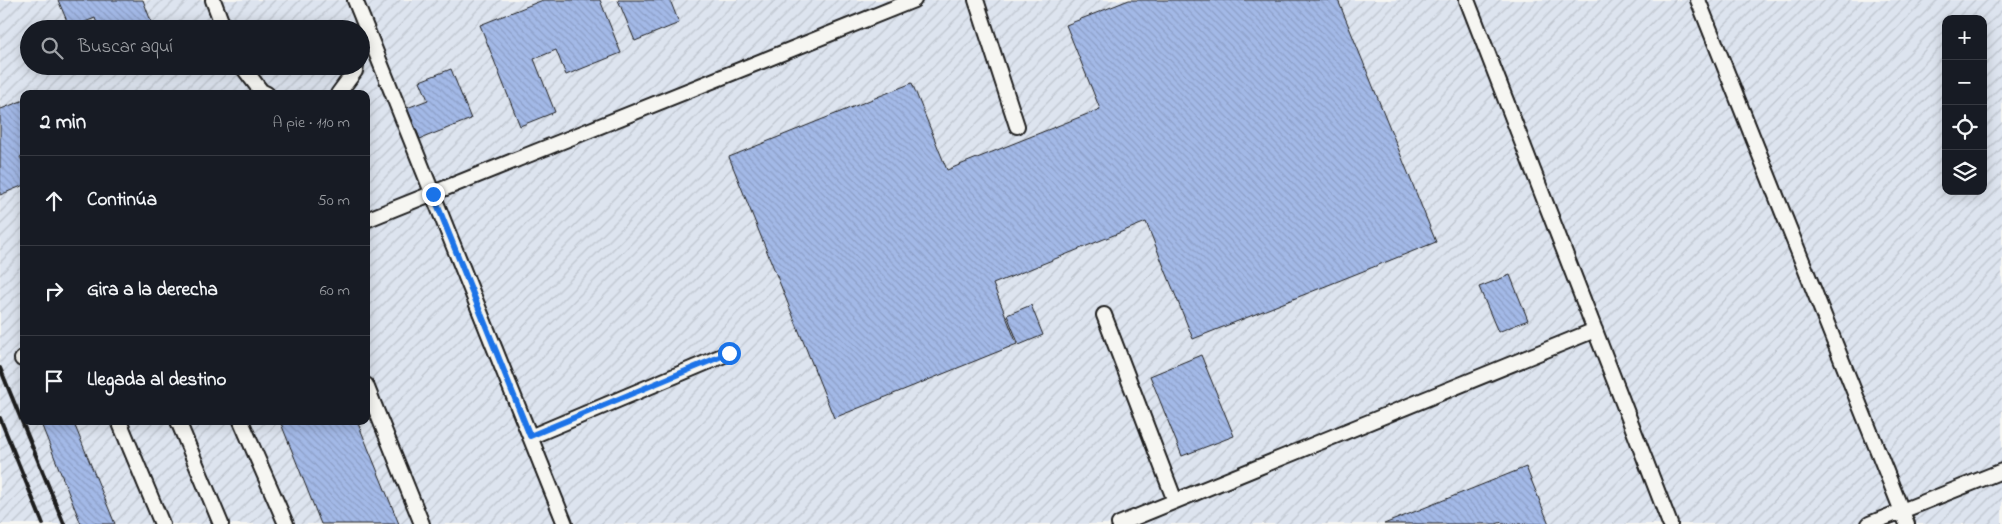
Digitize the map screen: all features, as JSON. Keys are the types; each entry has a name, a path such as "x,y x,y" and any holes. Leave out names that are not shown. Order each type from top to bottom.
{"lane":[{"path":"212,0 220,20"},
{"path":"355,0 363,20"},
{"path":"370,218 914,0"},
{"path":"976,0 1017,126"},
{"path":"1467,0 1670,524"},
{"path":"1698,0 1904,518"},
{"path":"370,37 565,524"},
{"path":"243,75 249,90"},
{"path":"248,75 260,90"},
{"path":"341,90 352,75"},
{"path":"1104,315 1175,501"},
{"path":"1119,524 1595,330"},
{"path":"530,436 729,353"},
{"path":"370,395 422,524"},
{"path":"121,425 162,524"},
{"path":"180,425 222,524"},
{"path":"243,425 280,522"},
{"path":"1869,524 1904,518 2002,471"}],"shaded area":[{"path":"0,0 2002,0 2002,524 0,524"}],"building":[{"path":"58,0 143,0 150,20 96,20 95,18 90,20 67,20"},
{"path":"543,0 600,0 621,53 566,75 556,50 534,59 555,112 520,126 480,25"},
{"path":"618,0 670,0 679,23 635,41"},
{"path":"1129,0 1338,0 1436,242 1193,339 1146,222 993,284 1017,344 834,418 729,157 912,83 947,170 1100,109 1066,25"},
{"path":"451,69 471,119 420,139 407,108 428,100 420,81"},
{"path":"20,102 20,187 0,195 0,106 1,109"},
{"path":"1510,275 1528,320 1498,332 1479,287"},
{"path":"1031,305 1043,335 1019,345 1007,315"},
{"path":"1201,355 1234,436 1182,456 1150,376"},
{"path":"42,425 75,425 115,524 81,524"},
{"path":"282,425 359,425 399,524 321,524"},
{"path":"1526,467 1549,524 1503,524 1502,522 1496,524 1384,524"}],"railway":[{"path":"0,368 20,417"},
{"path":"0,418 43,524"},
{"path":"23,425 64,524"}],"route":[{"path":"433,194 530,436 729,353"}]}
